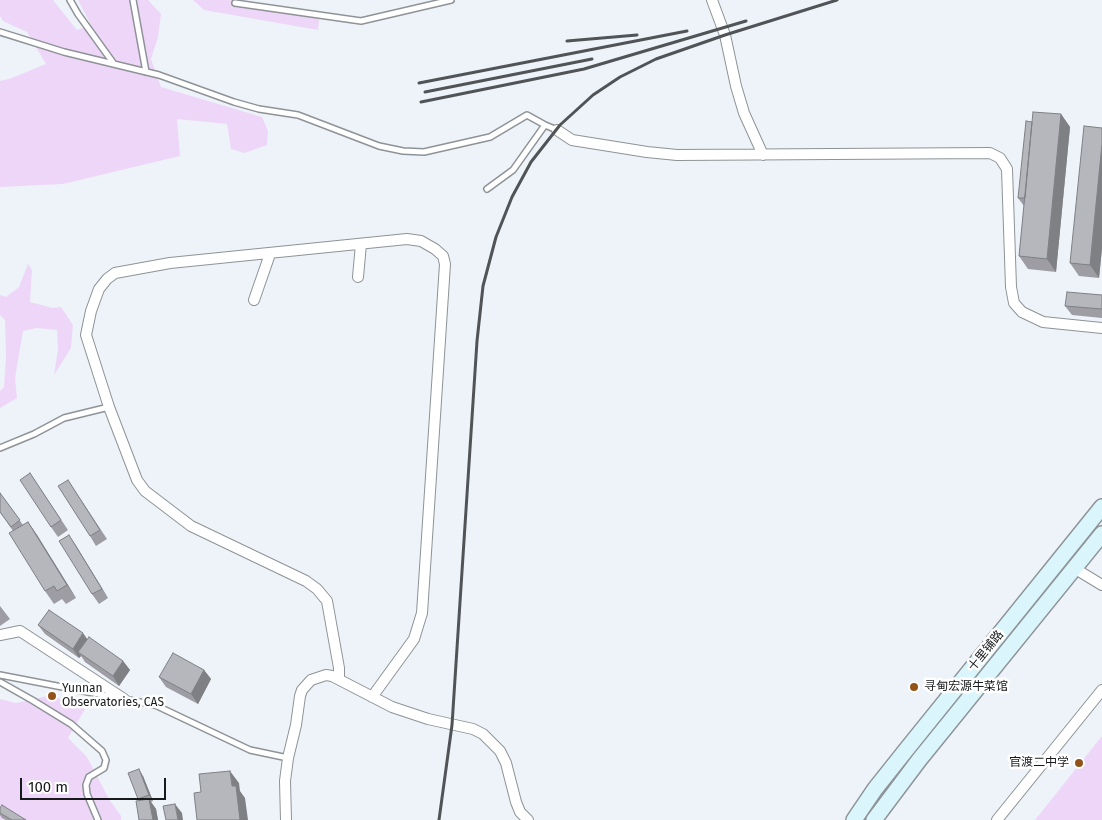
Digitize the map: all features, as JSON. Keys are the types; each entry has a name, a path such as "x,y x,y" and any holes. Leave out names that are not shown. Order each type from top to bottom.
{"main road":[{"name":"十里铺路","path":"854,820 875,789 1102,507"},
{"name":"十里铺路","path":"874,820 1102,534"}],"street":[{"path":"712,0 725,34 744,113 763,155"},
{"path":"557,130 572,140 677,155 990,153 1000,158 1007,169 1011,287 1014,303 1022,312 1043,322 1102,328"},
{"path":"339,679 339,668 326,601 317,589 306,581 191,526 145,491 137,480 86,335 91,310 100,288 115,273 170,264 407,239 421,241 443,256 445,264 422,613 414,639 372,697"},
{"path":"358,277 361,244"},
{"path":"254,300 270,254"},
{"path":"1074,568 1102,585"},
{"path":"0,635 20,631 124,699"},
{"path":"286,820 285,781 302,690 311,680 326,675 339,679 392,707 483,734 500,751 506,763 520,812 528,820"},
{"path":"997,820 1102,690"}],"lane":[{"path":"70,0 114,65"},
{"path":"133,0 146,72"},
{"path":"235,3 361,21 451,0"},
{"path":"0,32 64,52 146,72 259,109 298,115 379,146 403,151 424,152 490,137 527,116 557,130"},
{"path":"487,190 513,170 546,125"},
{"path":"0,448 34,434 64,418 110,407"},
{"path":"0,676 155,705 250,750 288,758"},
{"path":"0,682 71,724 102,751 106,760 104,768 89,777 86,785 87,794 98,820"}],"shaded area":[{"path":"0,0 53,0 77,30 91,25 78,0 148,0 161,14 158,37 151,59 161,87 262,117 268,131 267,145 244,153 231,149 227,124 177,119 180,156 63,184 0,187 0,81 46,64 27,32 3,21 0,16"},
{"path":"193,0 229,0 320,12 318,30 204,10"},
{"path":"28,264 32,270 30,302 53,308 61,307 73,325 71,348 54,375 58,349 57,330 37,328 23,331 15,378 17,398 0,408 0,391 4,387 6,357 5,320 0,315 0,295 6,297 19,287"},
{"path":"52,695 85,709 68,738 87,757 109,799 121,816 121,820 0,820 0,699 16,703"},
{"path":"1102,736 1102,820 1035,820"}],"building":[{"path":"1033,112 1061,114 1047,259 1019,256"},
{"path":"1026,121 1032,122 1025,198 1018,198"},
{"path":"1084,126 1102,128 1090,265 1070,263"},
{"path":"1067,292 1102,295 1102,309 1065,306"},
{"path":"30,473 61,520 51,527 20,480"},
{"path":"68,480 100,530 90,536 58,486"},
{"path":"0,493 20,520 11,527 0,512"},
{"path":"28,522 67,585 57,591 54,586 45,591 9,533"},
{"path":"69,535 102,589 92,594 59,541"},
{"path":"49,610 83,633 73,649 38,625"},
{"path":"89,637 123,661 113,676 78,652"},
{"path":"173,653 204,670 191,694 159,677"},
{"path":"139,769 149,795 138,799 128,773"},
{"path":"230,771 232,786 236,786 240,820 197,820 194,793 201,792 199,774"},
{"path":"149,799 153,820 139,820 136,801"},
{"path":"175,804 178,820 166,820 163,806"},
{"path":"2,805 26,820 12,820 0,813"}],"railway":[{"path":"439,820 452,725 477,341 483,286 496,237 512,197 531,162 560,125 593,95 620,77 656,59 837,0"},
{"path":"421,102 584,69 746,21"},
{"path":"419,83 687,31"},
{"path":"567,41 637,35"},
{"path":"425,92 592,59"}],"place":[{"name":"寻甸宏源牛菜馆","path":"914,687"},
{"name":"Yunnan Observatories, CAS","path":"52,696"},
{"name":"官渡二中学","path":"1079,763"}]}
